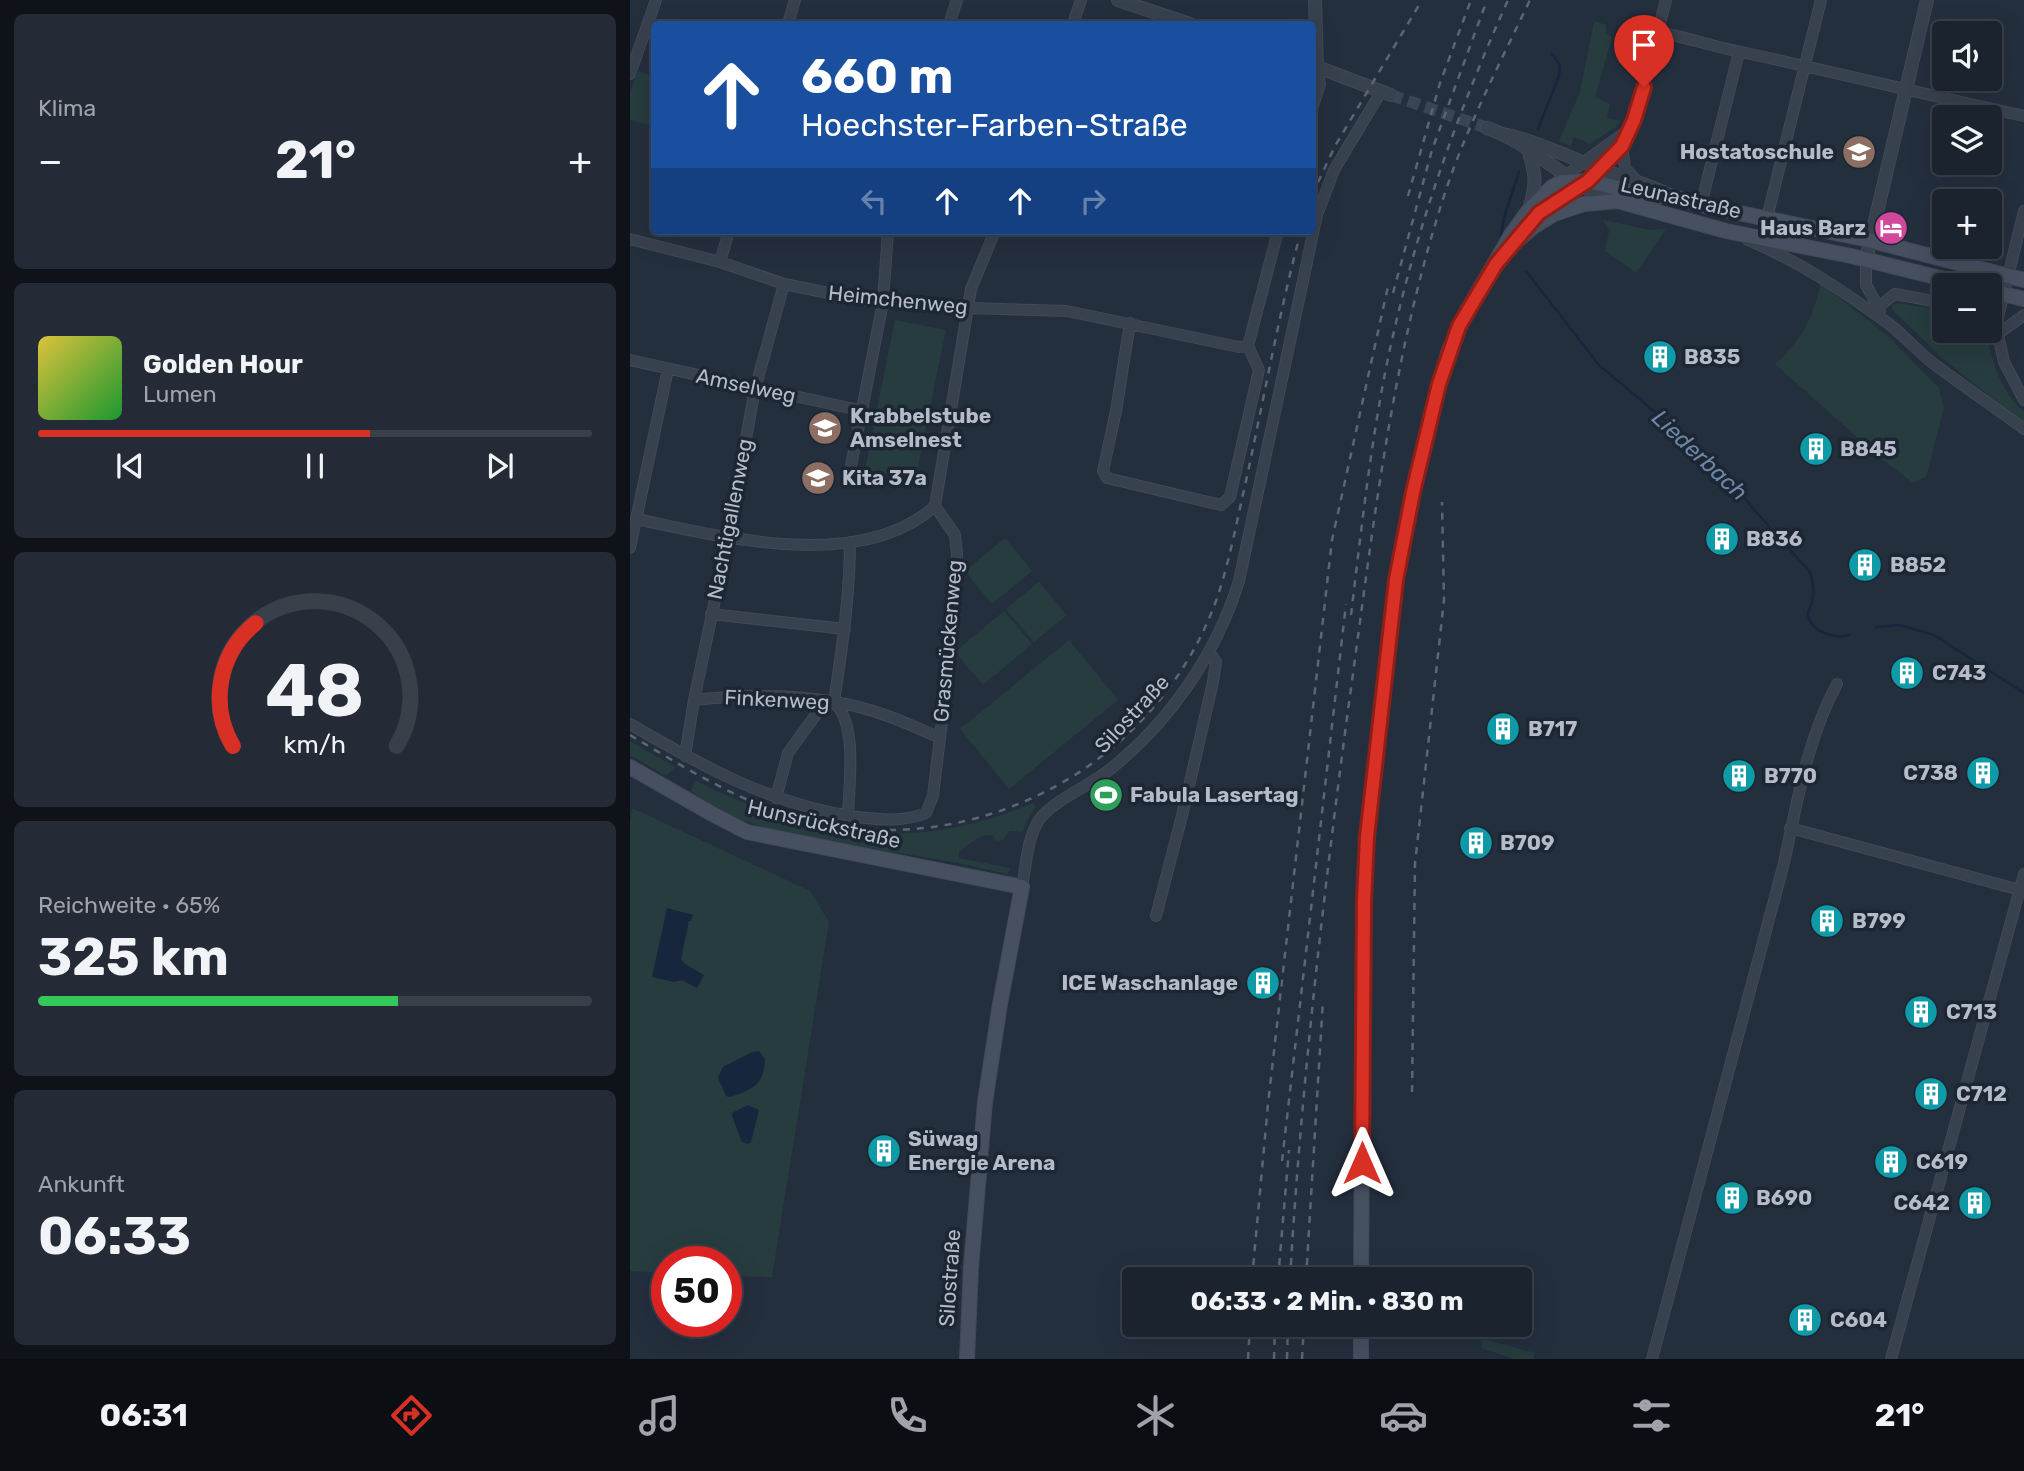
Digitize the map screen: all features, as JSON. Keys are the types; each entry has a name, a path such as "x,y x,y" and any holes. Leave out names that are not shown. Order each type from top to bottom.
{"main road":[{"path":"1361,1267 1364,878 1396,580 1413,492 1449,350 1463,318 1511,234 1529,210 1552,187 1562,182 1580,184"},
{"name":"Leunastraße","path":"1580,184 1650,196 1671,196 1701,205 1869,240 2024,280"},
{"name":"Leunastraße","path":"1496,264 1533,227 1563,211 1595,202 1618,201 1726,231 1866,259 1932,276"},
{"name":"Leunastraße","path":"2002,293 2024,299"},
{"name":"Hunsrückstraße","path":"630,767 747,832 1022,887"},
{"name":"Silostraße","path":"967,1359 971,1267 985,1102 1022,887"},
{"path":"1361,1337 1361,1359"}],"street":[{"path":"630,74 656,0"},
{"path":"789,21 795,0"},
{"path":"950,21 957,0"},
{"path":"1074,21 1081,0"},
{"path":"1118,0 1181,21"},
{"path":"1315,0 1315,21"},
{"path":"1580,184 1591,165 1622,146 1631,128 1666,0"},
{"path":"1767,218 1821,0"},
{"path":"1886,322 1867,285 1866,259 1927,0"},
{"path":"1658,32 2024,116"},
{"path":"1701,205 1739,52"},
{"path":"1316,65 1386,94"},
{"path":"1316,69 1320,84 1316,96"},
{"name":"Silostraße","path":"1316,220 1334,170 1386,94"},
{"path":"1487,128 1508,135 1580,184 1618,201"},
{"path":"1517,241 1527,226 1548,206 1580,184 1603,149 1631,128"},
{"name":"Leunastraße","path":"1508,135 1529,140 1654,187 1671,196"},
{"path":"1622,146 1625,168 1639,183"},
{"path":"1528,149 1536,176 1529,210"},
{"path":"2002,281 2009,276 2024,211"},
{"path":"1726,231 1782,254 1813,271 1886,322 1928,359 2024,429"},
{"path":"720,262 728,235"},
{"path":"851,466 883,302 888,235"},
{"path":"636,519 775,545 850,542 883,535 923,517 935,506 971,289 993,235"},
{"path":"1130,323 1103,471 1107,478 1221,505 1230,497 1259,370 1248,346 1277,235"},
{"name":"Silostraße","path":"1022,887 1033,834 1041,817 1090,785 1139,744 1180,695 1210,653 1222,630 1239,581 1313,235"},
{"name":"Heimchenweg","path":"630,239 720,262 784,284 883,302 1067,311 1239,347 1248,346"},
{"path":"1969,265 1976,273"},
{"name":"Leunastraße","path":"2002,281 2009,276"},
{"name":"Nachtigallenweg","path":"685,756 755,389 784,284"},
{"path":"1879,306 1895,295 1932,301"},
{"path":"2002,331 2024,315"},
{"path":"2000,343 2011,378 2024,400"},
{"name":"Amselweg","path":"630,360 863,411"},
{"path":"630,548 668,369"},
{"name":"Grasmückenweg","path":"848,815 909,820 926,813 933,796 952,638 957,554 956,534 935,506"},
{"path":"630,724 736,782 814,810 848,815 848,730 842,712 834,702 845,629 850,542"},
{"path":"710,614 845,629"},
{"path":"1156,916 1213,682 1216,662 1210,653"},
{"path":"1652,1359 1784,863 1790,828 1821,717 1837,684"},
{"name":"Finkenweg","path":"694,700 743,695 834,702 884,715 939,737"},
{"path":"776,798 789,753 820,709 834,702"},
{"path":"1790,828 2020,890"},
{"path":"1891,1359 2024,874"}],"green space":[{"path":"1594,21 1606,25 1606,33 1612,37 1595,97 1610,104 1607,118 1620,121 1616,127 1590,144 1574,137 1571,146 1559,141 1580,92"},
{"path":"638,71 651,76 651,125 630,120 630,92"},
{"path":"1603,220 1651,230 1666,229 1636,273 1605,251 1609,231"},
{"path":"1820,283 1888,336 1939,388 1944,408 1926,477 1913,483 1876,454 1775,364 1792,347 1805,328"},
{"path":"1895,303 1932,308 1932,343 1988,343 2008,394 2024,412 2024,423 1942,358 1891,307"},
{"path":"895,320 946,330 915,480 865,470"},
{"path":"1005,538 1032,571 992,604 965,571"},
{"path":"1039,582 1067,615 1034,642 1006,609"},
{"path":"1004,611 1032,644 983,685 955,652"},
{"path":"1069,640 1118,700 1009,789 960,729"},
{"path":"630,741 675,767 666,776 630,755"},
{"path":"696,781 780,816 863,832 904,833 946,829 989,819 1033,803 1036,807 1023,832 1010,831 1003,840 996,841 993,835 986,835 959,851 959,858 1010,868 1008,874 945,860 813,839 769,829 733,816 691,791"},
{"path":"632,808 810,891 829,922 772,1277 742,1276 742,1246 651,1246 651,1272 630,1271"},
{"path":"1483,1339 1535,1353 1533,1359 1514,1359 1481,1348"}],"water":[{"path":"667,908 693,915 689,921 681,959 704,975 697,988 682,980 674,982 652,977"},
{"path":"759,1051 765,1059 760,1080 745,1091 726,1096 718,1078 723,1067"},
{"path":"748,1105 759,1110 751,1142 748,1144 742,1142 732,1113"}],"waterway":[{"name":"Liederbach","path":"1538,129 1559,76 1560,65 1552,54"},
{"name":"Liederbach","path":"1501,235 1519,172"},
{"name":"Liederbach","path":"1526,271 1599,365 1726,472 1750,505 1810,572 1813,594 1808,612 1812,625 1830,635 1849,635"},
{"name":"Liederbach","path":"1876,627 1900,625 1934,635 2024,693"}],"tunnel":[{"path":"1391,95 1487,128"}],"railway":[{"path":"1316,186 1335,146 1422,0"},
{"path":"1408,196 1440,83 1471,0"},
{"path":"1393,293 1432,150 1487,0"},
{"path":"1351,615 1380,398 1397,320 1437,180 1470,89 1508,0"},
{"path":"1291,1267 1307,1065 1330,852 1375,516 1396,388 1409,324 1443,199 1483,98 1530,0"},
{"path":"630,735 725,789 775,811 827,825 889,830 950,824 1009,808 1063,782 1113,747 1156,705 1191,655 1217,598 1233,540 1300,235"},
{"path":"1253,1267 1268,1104 1332,540 1389,282"},
{"path":"1412,1092 1415,864 1444,600 1442,502"},
{"path":"1282,1161 1346,604"},
{"path":"1307,1267 1323,1000"},
{"path":"1279,1267 1289,1150"},
{"path":"1248,1359 1249,1337"},
{"path":"1274,1359 1275,1337"},
{"path":"1287,1359 1288,1337"},
{"path":"1302,1359 1303,1337"}],"place":[{"name":"Hostatoschule","path":"1859,152"},
{"name":"Haus Barz","path":"1891,228"},
{"name":"B835","path":"1660,357"},
{"name":"Krabbelstube Amselnest","path":"825,428"},
{"name":"B845","path":"1816,449"},
{"name":"Kita 37a","path":"818,478"},
{"name":"B836","path":"1722,539"},
{"name":"B852","path":"1865,565"},
{"name":"C743","path":"1907,673"},
{"name":"B717","path":"1503,729"},
{"name":"C738","path":"1983,773"},
{"name":"B770","path":"1739,776"},
{"name":"Fabula Lasertag","path":"1106,795"},
{"name":"B709","path":"1476,843"},
{"name":"B799","path":"1827,921"},
{"name":"ICE Waschanlage","path":"1263,983"},
{"name":"C713","path":"1921,1012"},
{"name":"C712","path":"1931,1094"},
{"name":"Süwag Energie Arena","path":"884,1151"},
{"name":"C619","path":"1891,1162"},
{"name":"B690","path":"1732,1198"},
{"name":"C642","path":"1975,1203"},
{"name":"C604","path":"1805,1320"}],"route":[{"path":"1362,1163 1367,837 1396,580 1413,492 1439,384 1459,326 1496,264 1539,213 1581,187 1622,146 1634,120 1644,87"}]}
